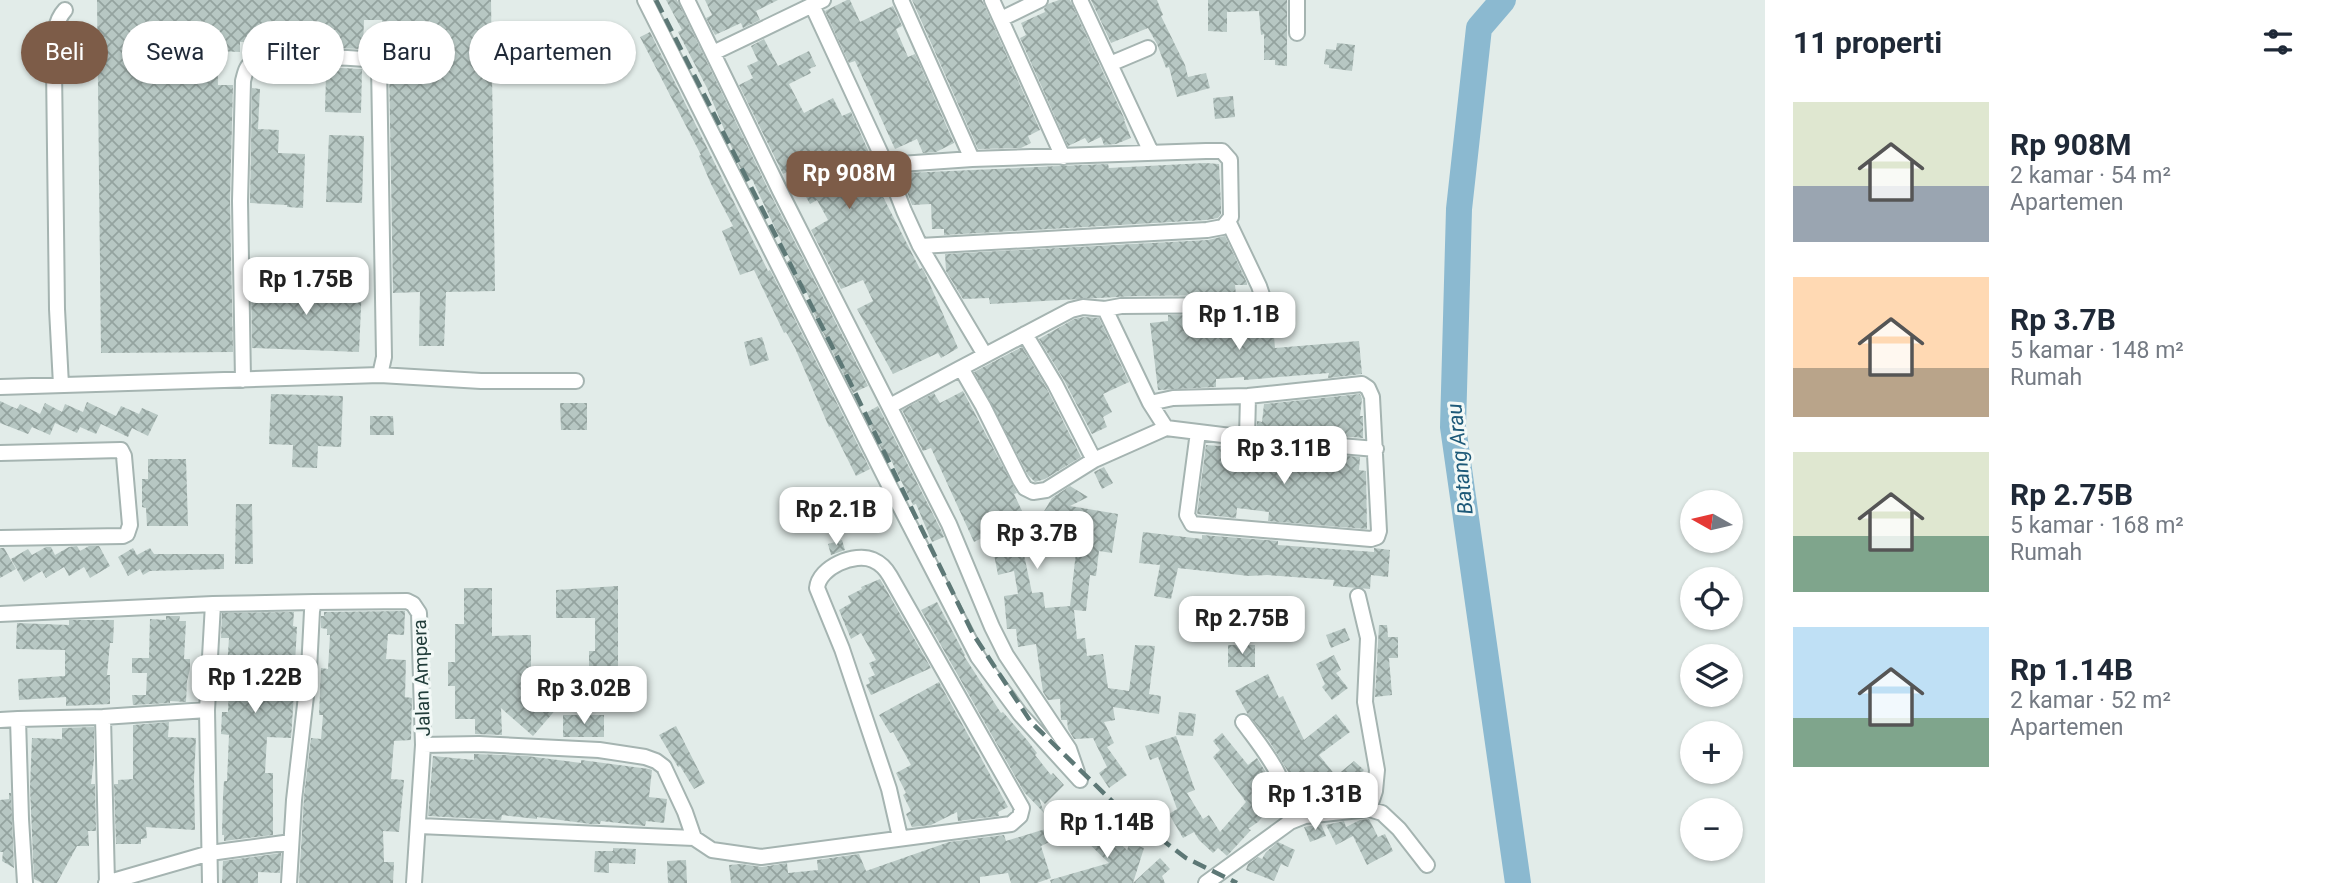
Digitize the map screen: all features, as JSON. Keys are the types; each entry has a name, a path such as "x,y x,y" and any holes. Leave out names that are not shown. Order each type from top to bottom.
{"street":[{"path":"645,0 978,657 1020,714 1080,780 1069,749 1006,654 992,627 950,524 780,191 687,0"},
{"path":"901,0 972,159"},
{"path":"992,0 1063,157"},
{"path":"1001,19 1040,0"},
{"path":"1080,0 1151,152"},
{"path":"1297,0 1297,33"},
{"path":"713,53 817,3 920,246 985,355"},
{"path":"61,385 54,68 55,28 65,10"},
{"path":"1110,64 1148,48"},
{"path":"243,380 240,201 243,81 246,69 256,60 294,58 341,57 376,60 379,65 384,357 380,375"},
{"path":"886,165 972,159 1218,150 1225,153 1230,160 1231,217 1229,223 1223,227 920,246"},
{"path":"890,406 1071,310 1083,307 1105,309 1121,306 1247,305 1259,300 1262,295 1259,286 1229,223"},
{"path":"1105,309 1150,403 1166,428"},
{"path":"1025,334 1055,384 1094,460"},
{"path":"961,368 1025,488 1033,492 1046,490 1094,460 1166,428 1376,449"},
{"path":"0,387 380,375 481,381 576,381"},
{"path":"1150,403 1172,398 1248,396 1362,384 1368,388 1372,397 1379,531 1377,537 1371,539 1192,524 1187,515 1198,432"},
{"path":"1247,438 1248,396"},
{"path":"0,453 121,450 124,456 130,525 127,534 123,536 0,538"},
{"path":"419,826 694,838 712,850 761,857 1011,824 1020,816 1022,808 885,569 874,560 865,558 846,561 823,574 817,588 842,649 889,789 900,837"},
{"path":"1358,596 1368,638 1365,702 1377,769 1369,808"},
{"name":"Jalan Ampera","path":"314,603 407,601 417,608 420,628 423,745 414,883"},
{"path":"0,614 213,604 314,603 298,757 289,883"},
{"path":"210,883 207,710 213,604"},
{"path":"0,720 207,710"},
{"path":"103,717 106,883 210,853 291,842"},
{"path":"18,719 25,883"},
{"path":"1243,722 1278,769 1288,800 1290,822"},
{"path":"423,745 479,744 598,750 645,757 664,767 694,838"},
{"path":"1206,883 1290,822 1304,816 1369,808 1382,813 1399,829 1427,865"}],"building":[{"path":"97,0 491,0 491,21 469,21 469,84 492,84 495,291 446,292 444,346 419,346 420,292 393,293 389,84 455,84 455,21 358,21 358,49 344,48 344,21 242,21 240,52 228,51 228,21 122,21 122,84 233,85 230,201 233,352 101,353 98,84 108,84 108,21 97,21"},
{"path":"666,0 677,0 771,195 868,386 853,393 809,304 811,302 801,281 798,283 787,262 790,260 752,179 747,182 707,88 678,32 682,30"},
{"path":"705,0 778,0 756,11 760,20 743,28 741,23 715,35 706,18 712,15"},
{"path":"850,0 860,22 893,6 902,26 896,29 908,57 915,54 954,143 936,152 923,153 917,139 895,149 855,61 849,63 825,11"},
{"path":"912,0 982,0 1040,130 1028,136 1031,143 1021,148 978,149"},
{"path":"1070,0 1131,138 1104,145 1101,137 1088,143 1085,138 1068,146 1020,38 1026,35 1021,23 1045,12 1048,4"},
{"path":"1091,0 1157,0 1163,15 1161,16 1185,65 1188,77 1206,73 1210,88 1177,97 1169,67 1166,68 1148,28 1111,43"},
{"path":"1208,0 1287,0 1287,66 1275,65 1275,60 1264,60 1264,34 1261,35 1259,11 1227,12 1227,32 1208,31"},
{"path":"650,32 870,469 856,476 831,426 829,427 795,348 786,332 784,333 754,270 740,275 722,231 733,226 711,184 699,156 701,155 640,37"},
{"path":"764,39 778,66 809,51 816,66 809,69 811,73 789,84 804,113 833,98 842,116 851,112 884,186 879,189 920,269 924,271 958,348 941,358 938,353 893,374 857,309 873,301 863,280 841,289 811,230 828,220 817,200 810,204 791,170 783,174 739,85 753,78 747,66 758,61 751,46"},
{"path":"1337,43 1355,45 1352,71 1329,68 1329,65 1324,64 1326,49 1336,50"},
{"path":"344,68 358,69 358,84 362,84 361,113 325,112 326,84 344,84"},
{"path":"252,88 260,89 258,129 279,130 278,153 305,154 303,208 250,203"},
{"path":"1233,96 1235,117 1215,119 1213,98"},
{"path":"329,135 364,136 362,203 326,202"},
{"path":"1108,164 1109,168 1219,164 1221,205 1218,218 1206,220 944,235 944,229 932,229 931,204 912,205 907,192 906,173"},
{"path":"1225,236 1247,283 1235,285 1236,295 1135,296 990,304 989,298 963,299 946,271 945,254 1208,240"},
{"path":"251,282 362,285 359,352 252,348"},
{"path":"1272,313 1275,348 1359,341 1362,374 1328,378 1329,373 1244,380 1244,377 1216,379 1216,387 1158,390 1150,323 1168,321 1168,315 1237,316"},
{"path":"1099,318 1129,382 1103,394 1112,412 1103,417 1107,427 1092,434 1039,339 1074,319"},
{"path":"762,337 769,360 750,366 744,342"},
{"path":"1022,347 1047,389 1081,457 1045,479 1035,482 1028,475 974,372"},
{"path":"963,391 1017,493 1014,494 1033,534 1021,540 1032,593 1043,592 1045,608 1070,606 1076,552 1034,528 1052,498 1070,486 1088,497 1070,506 1118,514 1112,553 1099,551 1096,576 1090,575 1086,611 1074,610 1077,639 1085,638 1087,656 1103,654 1108,688 1129,691 1135,645 1155,646 1149,694 1161,696 1159,714 1113,707 1115,720 1104,722 1114,743 1107,747 1127,775 1109,788 1099,773 1107,767 1093,738 1074,739 1068,729 1067,720 1061,720 1060,699 1048,700 1043,692 1036,644 1018,647 1016,629 1007,629 1004,596 1018,594 1014,571 998,575 990,534 974,542 931,448 923,451 902,410 934,393 940,403"},
{"path":"271,394 343,396 341,447 318,446 317,468 292,467 293,445 269,444"},
{"path":"1360,394 1363,438 1257,429 1257,421 1262,422 1264,404"},
{"path":"0,401 17,409 20,404 40,414 45,403 62,412 65,404 83,412 87,402 116,416 121,406 139,414 142,408 158,415 148,436 132,428 128,437 101,424 96,434 80,427 77,433 55,423 50,435 32,427 28,434 0,423"},
{"path":"560,403 587,403 587,430 561,430"},
{"path":"878,406 944,537 932,542 916,504 913,505 890,458 887,460 864,414"},
{"path":"370,416 393,416 394,435 370,435"},
{"path":"1206,445 1360,457 1359,470 1366,471 1367,529 1268,521 1269,512 1237,508 1236,518 1197,514"},
{"path":"148,459 186,459 188,526 147,526 146,508 142,507 142,479 148,479"},
{"path":"1104,467 1113,483 1102,489 1094,472"},
{"path":"236,504 252,504 253,564 235,564"},
{"path":"1143,532 1202,539 1202,535 1278,541 1278,545 1374,552 1374,548 1390,550 1388,577 1371,575 1370,589 1333,586 1334,580 1249,576 1178,568 1171,599 1154,596 1160,565 1139,563"},
{"path":"842,540 845,550 831,555 828,544"},
{"path":"77,546 80,551 89,546 99,546 110,566 90,578 84,567 69,576 64,567 46,578 42,571 24,582 11,559 28,549 32,555 51,547 55,555 69,547"},
{"path":"0,548 4,548 16,569 0,578"},
{"path":"133,548 137,555 150,548 154,554 224,554 224,569 150,571 143,575 140,569 128,576 118,557"},
{"path":"880,579 931,668 871,695 866,685 870,683 868,678 875,675 869,663 876,660 861,633 851,639 839,610 851,603 848,596"},
{"path":"618,586 618,685 589,686 589,651 595,651 595,618 556,618 556,590"},
{"path":"464,588 492,588 492,636 531,635 531,684 558,707 533,736 501,708 502,735 475,734 475,719 455,719 455,686 448,686 448,662 455,662 455,624 464,624"},
{"path":"1273,601 1301,603 1299,633 1271,631"},
{"path":"937,602 964,656 1001,713 1003,712 1027,740 1051,775 1053,773 1064,785 1045,804 1039,798 1044,813 1024,792 921,610"},
{"path":"405,611 404,635 388,634 386,659 406,660 405,697 412,698 411,740 394,741 391,779 404,780 399,832 383,831 384,862 394,862 393,883 299,883 304,796 311,738 321,739 321,668 328,669 330,635 327,635 327,629 321,628 321,616 324,616 324,612"},
{"path":"294,612 293,626 297,627 295,663 288,663 286,694 294,694 291,738 267,737 265,773 273,773 273,835 224,841 223,796 224,781 227,781 229,735 221,734 222,712 228,712 229,682 226,682 229,638 221,638 222,613"},
{"path":"166,616 180,616 179,621 186,621 184,659 190,659 190,669 186,702 133,705 132,695 146,695 147,673 132,673 132,658 149,658 150,619 166,620"},
{"path":"69,620 114,620 107,675 110,675 110,704 66,706 66,697 19,700 18,679 65,676 65,650 16,649 17,623 69,625"},
{"path":"1379,625 1387,625 1388,637 1398,637 1398,658 1389,658 1392,695 1375,697"},
{"path":"1345,628 1350,640 1331,648 1326,635"},
{"path":"1228,645 1255,645 1255,667 1228,667"},
{"path":"1334,655 1341,670 1336,673 1348,688 1332,700 1322,687 1325,684 1316,664"},
{"path":"1268,674 1279,698 1283,696 1304,740 1336,714 1350,732 1319,755 1336,776 1354,761 1364,770 1356,778 1362,784 1345,801 1322,777 1303,793 1295,783 1299,775 1294,781 1269,741 1247,713 1235,691"},
{"path":"939,682 1008,807 998,812 999,816 958,821 957,812 931,825 912,827 906,814 911,811 903,795 906,793 896,773 911,765 893,732 890,733 879,715"},
{"path":"1179,712 1196,714 1193,736 1176,735"},
{"path":"563,715 604,715 604,737 563,737"},
{"path":"169,722 168,737 196,738 195,830 146,827 147,838 141,839 141,844 116,844 114,784 118,784 118,780 133,779 133,725"},
{"path":"676,726 705,783 694,789 659,735"},
{"path":"94,727 91,784 95,784 96,831 88,831 89,846 77,846 57,883 42,883 34,879 30,788 32,738 62,739 62,728"},
{"path":"1222,733 1248,765 1257,758 1267,774 1263,777 1277,800 1258,822 1248,829 1251,830 1227,856 1218,848 1213,853 1194,832 1183,838 1169,814 1177,809 1158,757 1150,760 1145,746 1176,736 1195,790 1187,793 1203,819 1209,815 1220,832 1246,802 1213,757 1220,750 1213,741"},
{"path":"474,754 527,756 581,763 581,760 652,770 649,797 667,799 664,823 646,821 645,826 601,821 600,824 591,824 502,815 501,820 428,816 433,756 474,760"},
{"path":"9,793 14,868 2,861 3,852 0,852 0,800 9,799"},
{"path":"1369,819 1378,837 1385,834 1393,851 1367,865 1353,836 1336,845 1326,825 1344,821 1346,827"},
{"path":"1097,821 1127,850 1130,843 1144,848 1133,883 1051,883 1050,880 1109,863 1082,837"},
{"path":"1321,824 1326,836 1310,842 1304,827"},
{"path":"1052,827 1057,838 1041,846 1051,878 1037,883 1011,883 1008,873 980,877 980,883 731,883 729,865 762,867 787,863 788,873 818,870 817,860 859,854 866,871 949,842 1004,835 1006,841"},
{"path":"1278,842 1295,850 1288,867 1281,864 1274,881 1246,870 1248,864 1258,857 1262,859"},
{"path":"613,848 636,849 635,864 609,863 609,873 594,872 595,851 613,851"},
{"path":"281,853 280,873 258,872 258,883 222,883 223,861"},
{"path":"1160,858 1170,869 1162,876 1165,883 1133,883"},
{"path":"686,860 687,883 668,883 667,861"}],"waterway":[{"name":"Batang Arau","path":"1503,0 1479,28 1459,209 1453,427 1518,883"}],"railway":[{"path":"656,0 844,370 973,634 1031,722 1116,805 1186,858 1237,883"}]}
